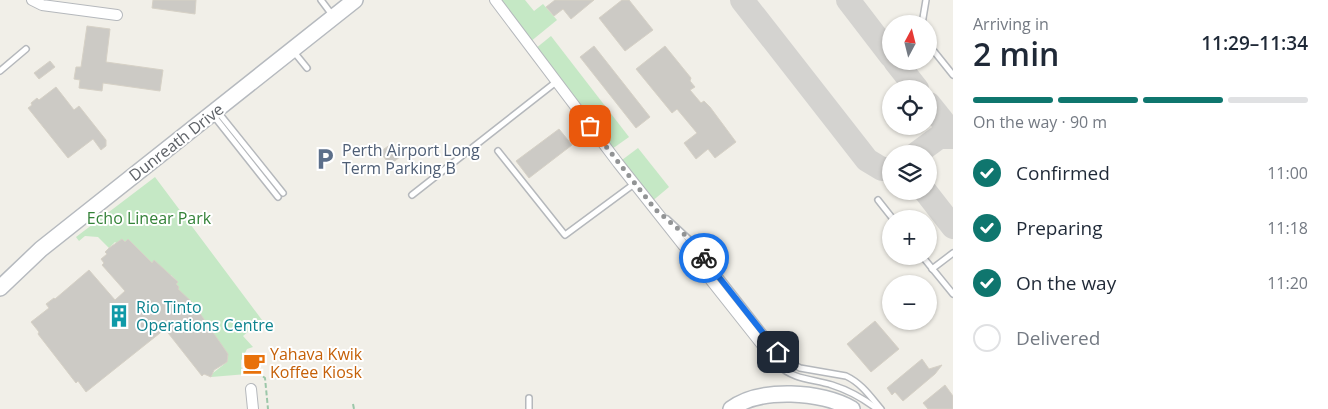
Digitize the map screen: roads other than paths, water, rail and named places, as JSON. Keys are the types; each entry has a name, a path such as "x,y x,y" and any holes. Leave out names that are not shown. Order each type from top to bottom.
{"main road":[{"name":"Dunreath Drive","path":"0,288 41,249 355,0"},
{"path":"731,409 751,398 778,395 826,398 852,409"}],"street":[{"path":"32,0 42,4 117,15"},
{"path":"494,0 635,184 778,365"},
{"path":"251,389 253,409"}],"lane":[{"path":"321,0 334,16"},
{"path":"924,15 926,0"},
{"path":"0,71 26,49"},
{"path":"292,50 307,68"},
{"path":"938,56 953,75"},
{"path":"412,195 556,82"},
{"path":"214,111 280,195"},
{"path":"498,151 565,235 635,184"},
{"path":"878,200 886,210"},
{"path":"655,209 694,244 784,359 800,368 837,374 852,379 860,384 879,409"},
{"path":"932,269 953,253"},
{"path":"929,265 953,294"},
{"path":"778,365 795,377 833,385 879,409"},
{"path":"529,398 530,409"}],"place":[{"name":"Perth Airport Long Term Parking B","path":"325,159"},
{"name":"Rio Tinto Operations Centre","path":"119,316"},
{"name":"Yahava Kwik Koffee Kiosk","path":"254,363"}],"park label":[{"name":"Echo Linear Park","path":"149,218"}]}
